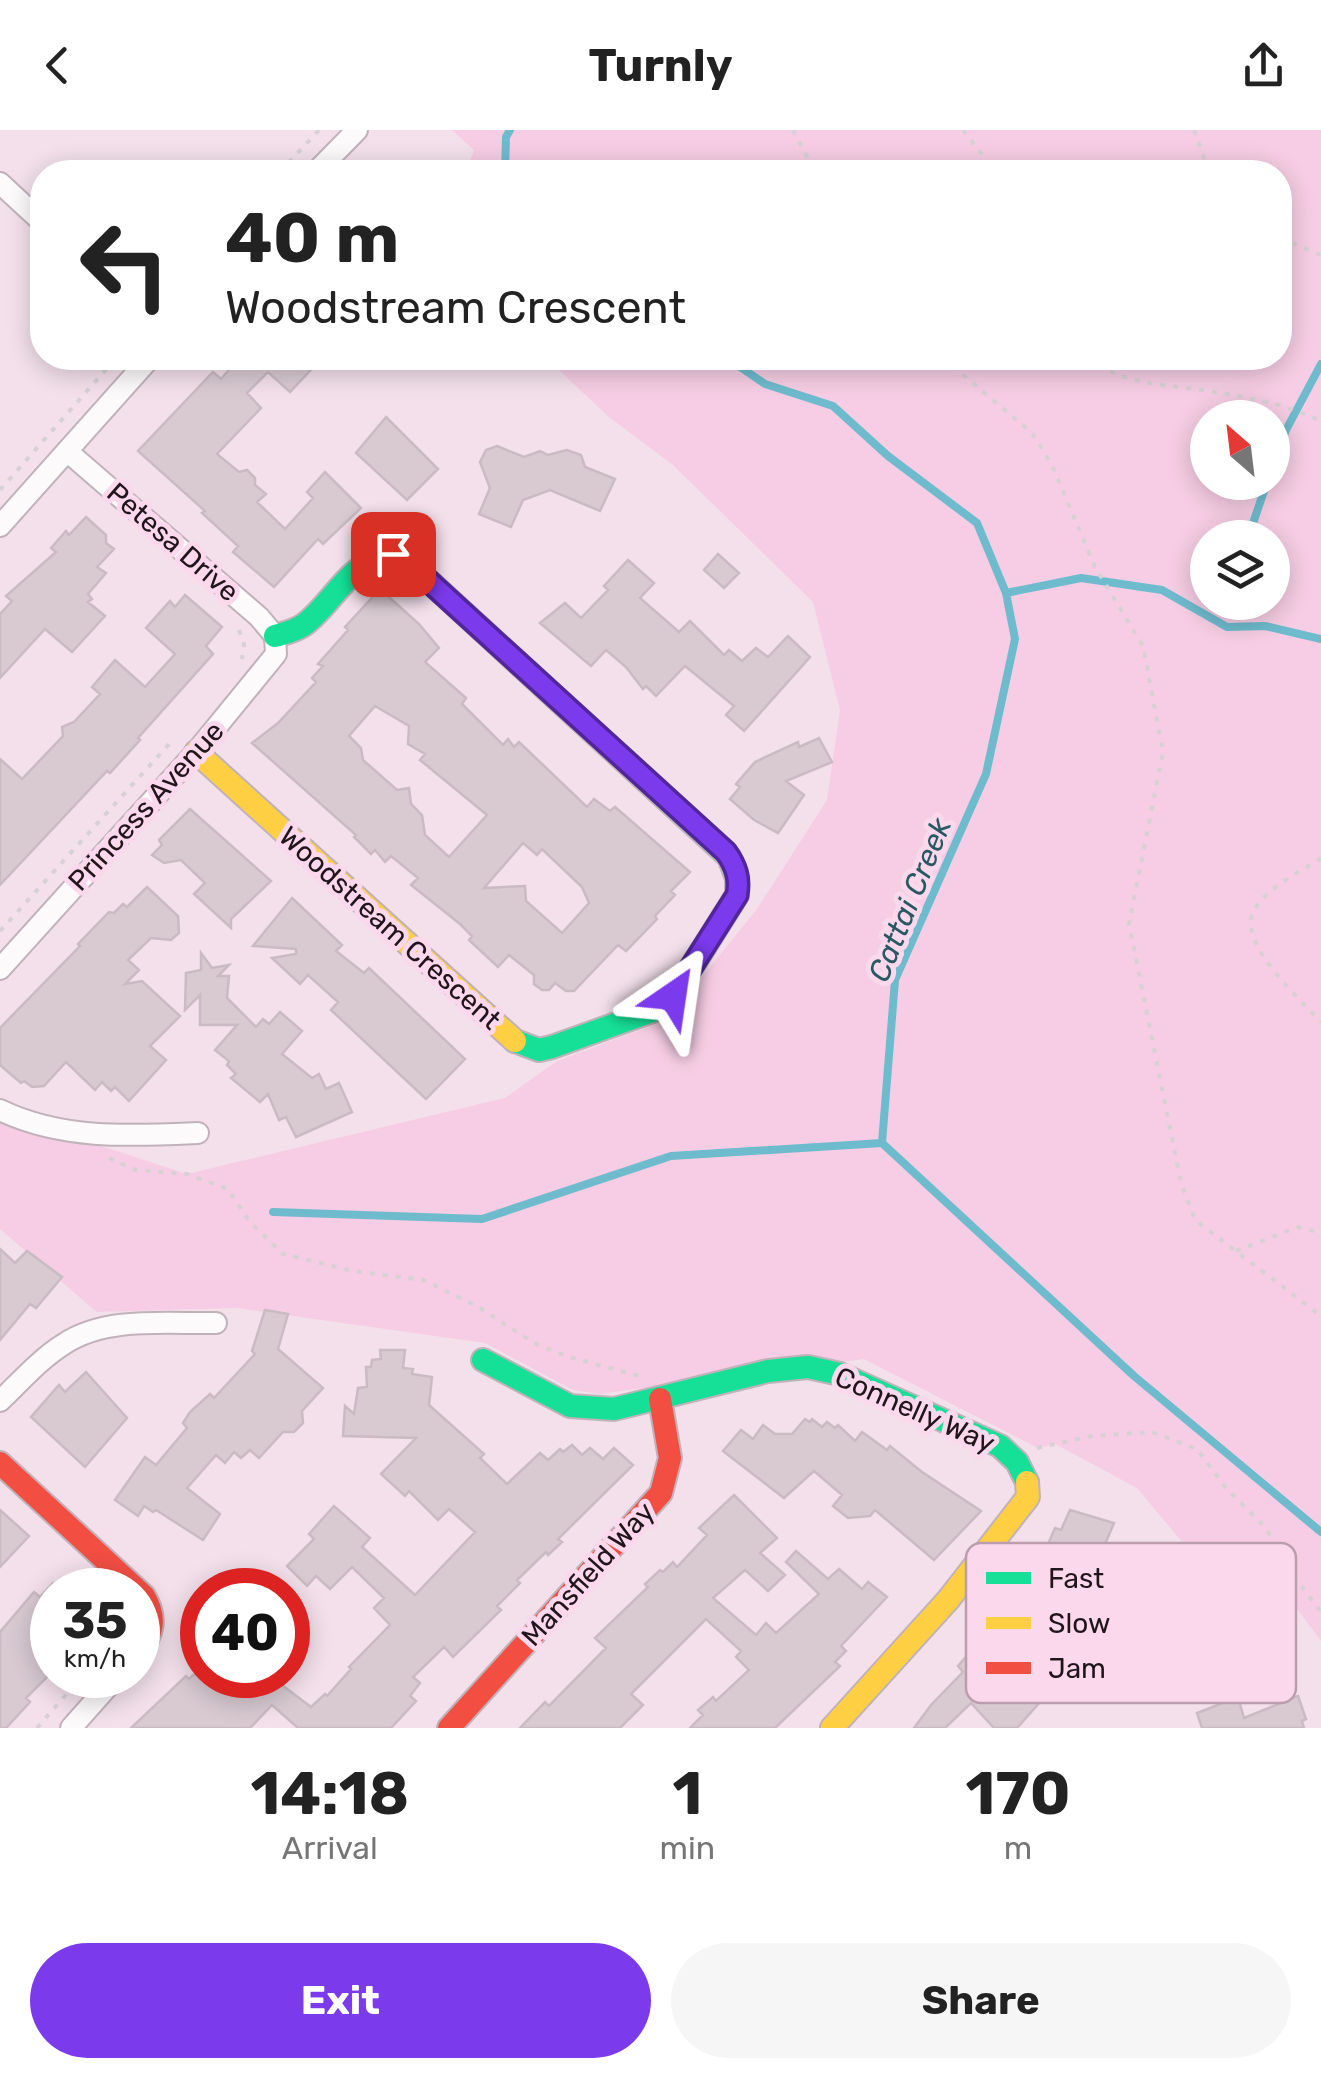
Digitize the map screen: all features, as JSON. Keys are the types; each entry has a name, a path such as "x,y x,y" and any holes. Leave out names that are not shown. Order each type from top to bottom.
{"street":[{"path":"327,160 356,130"},
{"path":"0,183 30,211"},
{"path":"0,526 140,370"},
{"name":"Petesa Drive","path":"68,452 259,617 275,636"},
{"name":"Woodstream Crescent","path":"196,752 519,1044 538,1050 552,1047 658,1009 673,996 737,895 734,863 406,560 393,554 379,555 364,563 309,622 275,636"},
{"name":"Princess Avenue","path":"0,970 196,752 272,660 276,654 275,636"},
{"path":"0,1110 21,1120 72,1132 132,1136 198,1133"},
{"path":"0,1401 65,1343 96,1329 133,1324 216,1323"},
{"name":"Connelly Way","path":"483,1360 570,1406 614,1409 768,1370 808,1366 840,1374 1011,1454 1026,1476 1028,1497 992,1543"},
{"name":"Mansfield Way","path":"449,1728 661,1493 670,1477 672,1460 660,1399"},
{"path":"0,1463 115,1568"},
{"name":"Connelly Way","path":"832,1728 966,1577"},
{"path":"70,1728 97,1698"}],"path":[{"path":"291,160 319,130"},
{"path":"804,130 793,130 809,160"},
{"path":"963,130 987,160"},
{"path":"1194,130 1205,160"},
{"path":"1292,243 1321,255"},
{"path":"0,490 105,370"},
{"path":"958,370 1032,433 1052,465 1095,567 1143,646 1163,752 1130,924 1181,1184 1196,1220 1321,1316"},
{"path":"1111,370 1162,387 1230,395 1297,410 1321,421"},
{"path":"32,453 52,469"},
{"path":"238,628 244,644 240,666"},
{"path":"0,931 174,740"},
{"path":"1321,858 1267,896 1252,914 1251,933 1263,958 1321,1022"},
{"path":"109,1157 136,1170 187,1174 228,1189 248,1220 283,1254 353,1271 424,1280 480,1308 534,1343 566,1356 613,1367"},
{"path":"1236,1251 1298,1227 1321,1232"},
{"path":"1011,1454 1092,1436 1152,1432 1196,1449 1226,1488 1266,1528 1274,1543"},
{"path":"1296,1579 1321,1612"},
{"path":"37,1728 63,1698"}],"shaded area":[{"path":"452,130 1321,130 1321,1641 1296,1609 1296,1543 1183,1543 1137,1488 1055,1444 1038,1448 864,1359 599,1394 573,1390 485,1343 236,1308 97,1312 0,1229 0,1113 187,1174 505,1098 557,1061 667,1020 757,909 827,800 840,710 813,602 673,465 609,417 559,370 1292,370 1292,160 470,160 474,150"}],"building":[{"path":"229,370 311,370 290,392 268,372 247,393 261,408 217,454 239,472 247,470 255,478 255,485 266,494 257,502 285,529 313,498 307,492 325,472 361,508 323,544 318,539 274,587 233,552 238,546 202,513 205,511 138,451 213,372 221,379"},
{"path":"386,417 438,469 407,500 356,453"},
{"path":"497,446 524,457 540,451 548,455 567,450 581,455 585,467 615,479 600,511 550,490 523,500 511,527 479,514 490,488 480,462 486,450"},
{"path":"86,517 106,535 106,543 114,549 97,567 106,573 88,594 92,599 88,602 105,616 72,652 45,629 0,678 0,614 12,601 6,596 56,552 51,548 66,531 69,535"},
{"path":"718,554 739,573 724,588 704,570"},
{"path":"628,560 654,583 640,598 679,632 690,621 724,655 729,650 742,661 756,648 768,657 788,636 810,657 744,731 726,715 734,706 685,666 656,696 646,686 643,689 606,650 591,666 540,623 565,603 581,618 608,590 604,586"},
{"path":"380,589 439,648 425,662 466,698 462,704 503,745 508,739 514,747 519,742 587,807 594,799 610,811 615,807 690,872 671,891 675,895 655,916 657,919 626,951 618,945 574,991 566,991 555,983 549,990 542,990 534,984 534,975 509,955 498,967 469,940 472,936 460,924 411,885 418,878 391,856 385,862 375,850 371,854 356,835 252,743 278,723 316,682 312,678 323,666 318,664 348,630 345,627","holes":["375,706 409,726 408,744 425,754 420,760 487,815 449,857 425,835 422,815 411,804 409,788 397,790 363,760 361,748 349,736","523,843 537,855 542,849 582,887 589,903 562,933 526,901 525,886 484,888"]},
{"path":"185,595 222,627 206,646 213,654 110,773 107,771 0,885 0,759 22,779 63,736 62,727 74,722 100,694 92,687 115,660 145,687 175,654 146,628 170,601 175,607"},
{"path":"819,738 832,762 786,781 804,795 778,833 754,820 730,799 740,787 736,784 755,762 798,742 799,747"},
{"path":"190,809 271,881 231,919 231,928 194,894 205,883 181,860 164,863 152,855 162,845 159,840"},
{"path":"147,887 178,916 179,933 171,940 151,938 128,960 139,970 125,984 142,981 180,1016 150,1046 166,1060 129,1101 115,1087 111,1091 102,1082 95,1090 66,1062 44,1086 21,1083 0,1065 0,1028 109,912 114,913 123,904 127,907"},
{"path":"292,898 342,945 336,951 364,973 369,968 465,1059 426,1099 331,1010 338,1002 308,975 300,984 272,958 296,954 296,949 253,946"},
{"path":"201,953 212,968 229,965 218,976 229,976 227,998 256,1027 263,1019 269,1024 280,1012 302,1031 282,1054 312,1078 319,1074 326,1089 339,1083 352,1112 296,1137 286,1117 279,1120 268,1094 260,1102 231,1078 236,1074 227,1065 229,1061 215,1050 237,1025 200,1025 200,995 185,1010 186,973 201,970"},
{"path":"0,1249 15,1263 27,1251 62,1277 36,1308 30,1304 0,1340"},
{"path":"265,1310 288,1314 278,1349 323,1388 302,1411 303,1423 294,1432 283,1432 259,1458 250,1450 241,1458 234,1452 225,1463 216,1455 187,1488 220,1514 203,1540 156,1510 144,1506 138,1516 115,1500 145,1457 156,1465 187,1428 183,1423 190,1412 210,1394 214,1398 255,1354 252,1351"},
{"path":"380,1350 405,1350 403,1368 413,1369 412,1374 432,1377 429,1405 484,1454 480,1458 507,1484 540,1453 548,1460 572,1445 582,1455 590,1448 603,1459 614,1448 633,1465 558,1539 562,1542 517,1580 520,1583 497,1606 501,1610 453,1657 444,1647 413,1677 420,1683 410,1696 416,1701 391,1728 298,1728 272,1705 250,1728 131,1728 180,1682 180,1698 299,1698 311,1707 327,1696 390,1625 374,1608 384,1598 352,1567 330,1589 316,1576 310,1583 310,1568 287,1566 314,1539 309,1534 334,1506 370,1538 362,1547 415,1595 475,1532 449,1509 438,1520 409,1491 405,1496 381,1474 416,1438 343,1436 345,1406 354,1414 358,1388 367,1387 366,1367 371,1367 372,1360 381,1359"},
{"path":"86,1372 127,1418 85,1467 31,1417 59,1385 65,1392"},
{"path":"805,1419 822,1427 827,1422 835,1428 838,1425 855,1441 862,1432 887,1450 890,1446 981,1511 934,1560 875,1510 870,1516 848,1518 833,1506 842,1495 814,1471 784,1498 723,1451 741,1430 753,1439 763,1425 775,1434 792,1434"},
{"path":"734,1495 777,1538 760,1553 785,1575 768,1591 745,1570 713,1598 756,1635 766,1623 776,1633 819,1594 786,1562 796,1551 828,1579 839,1569 862,1589 868,1582 887,1597 841,1646 846,1651 835,1662 840,1666 775,1728 690,1728 703,1715 698,1710 713,1697 716,1701 749,1670 736,1657 741,1651 706,1619 631,1694 643,1705 620,1728 520,1728 545,1702 549,1706 606,1648 595,1638 648,1587 645,1584 660,1570 663,1572 673,1562 677,1567 707,1535 699,1528"},
{"path":"0,1510 29,1536 0,1567"},
{"path":"1070,1510 1114,1523 1106,1543 1049,1543 1055,1528 1061,1530"},
{"path":"30,1597 30,1694 26,1698 30,1702 6,1728 0,1728 0,1632"},
{"path":"966,1657 966,1703 971,1703 945,1728 914,1728 963,1672 958,1666"},
{"path":"1296,1697 1306,1719 1302,1721 1304,1728 1202,1728 1197,1713 1223,1703 1240,1703 1244,1718 1281,1703 1296,1703"},
{"path":"971,1703 1039,1703 1017,1728 994,1728"}],"waterway":[{"name":"Cattai Creek","path":"505,160 510,130"},
{"path":"1290,422 1321,364"},
{"name":"Cattai Creek","path":"745,370 765,384 833,406 888,456 977,523 1006,593 1015,639 986,774 895,980 882,1143 1134,1376 1321,1532"},
{"path":"1254,520 1261,500"},
{"path":"1006,593 1081,578 1162,590 1227,627 1265,626 1321,639"},
{"path":"273,1212 482,1219 671,1156 882,1143"}],"traffic: fast":[{"path":"275,636 305,624 361,568 389,558 406,560 729,857 737,878 737,895 673,997 658,1009 552,1047 539,1050 515,1041"},
{"path":"483,1360 570,1406 614,1409 768,1371 808,1367 840,1374 1000,1446 1017,1462 1027,1482"}],"traffic: slow":[{"path":"196,752 515,1041"},
{"path":"992,1543 1028,1497 1027,1482"},
{"path":"832,1728 966,1577"}],"traffic: jam":[{"path":"449,1728 661,1493 670,1458 660,1399"},
{"path":"0,1463 114,1568"}],"route":[{"path":"393,554 406,560 734,863 737,895 673,996"}]}
